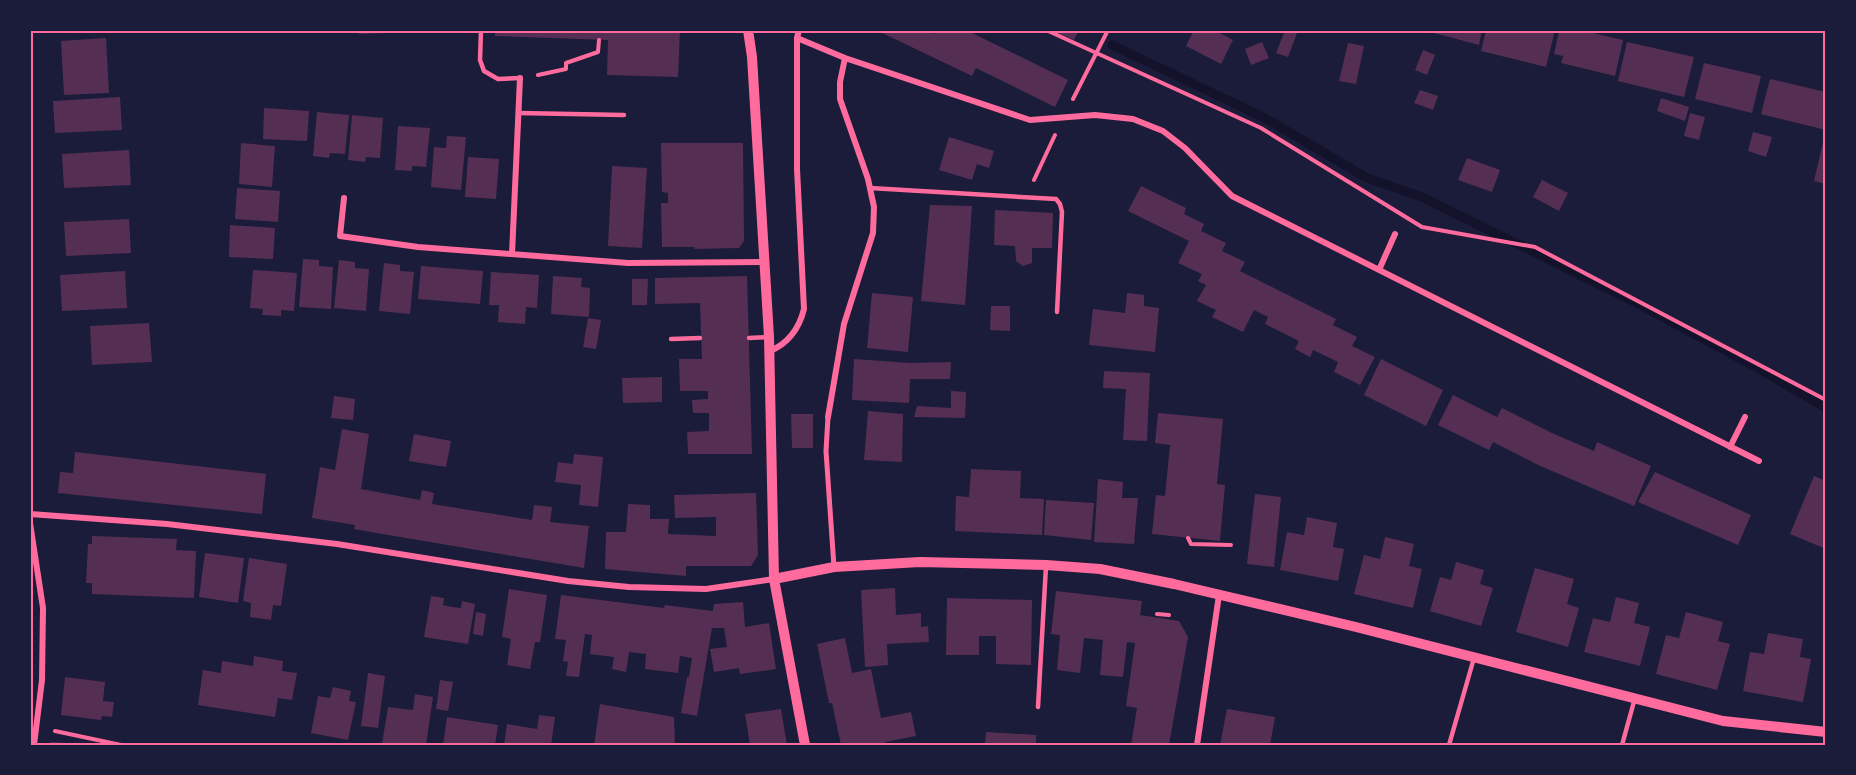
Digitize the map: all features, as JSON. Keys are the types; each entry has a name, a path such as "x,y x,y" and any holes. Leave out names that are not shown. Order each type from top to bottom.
{"street":[{"path":"748,30 752,57 766,262 774,579 805,745"},
{"path":"770,351 779,347 800,324 804,309 797,169 797,38 799,30"},
{"path":"797,38 845,58 1030,120 1095,115 1133,119 1163,131 1185,148 1232,196 1759,461"},
{"path":"834,567 826,451 828,417 844,324 873,233 874,207 870,188 840,99 840,82 845,58"},
{"path":"512,254 520,78"},
{"path":"344,198 340,236 418,247 628,263 766,262"},
{"path":"1379,270 1395,234"},
{"path":"1730,447 1745,417"},
{"path":"30,514 167,524 337,544 568,581 629,587 706,589 834,567 920,562 1046,565 1100,569 1220,595 1723,721 1826,732"},
{"path":"30,523 43,608 42,680 33,742"},
{"path":"1197,745 1220,595"}],"lane":[{"path":"482,30 480,60 484,71 498,79 520,78"},
{"path":"518,113 624,115"},
{"path":"870,188 1056,200 1062,212 1057,312"},
{"path":"749,338 769,337"},
{"path":"671,339 700,338"},
{"path":"1038,707 1046,565"},
{"path":"1449,745 1474,657"},
{"path":"1622,745 1635,698"}],"path":[{"path":"1046,30 1261,128 1422,227 1535,247 1826,399"},
{"path":"520,78 566,69 566,63 598,52 599,39"},
{"path":"1188,538 1191,544 1230,545"},
{"path":"1157,614 1169,615"},
{"path":"36,729 121,745"}],"building":[{"path":"359,30 410,30 410,32 359,34"},
{"path":"495,30 680,30 678,77 607,75 608,40 495,36"},
{"path":"876,30 927,30 934,34 936,30 966,30 1068,80 1055,107 976,68 972,76"},
{"path":"1051,30 1079,30 1074,40"},
{"path":"1194,30 1214,30 1233,40 1221,64 1186,46"},
{"path":"1285,30 1297,33 1288,57 1276,53"},
{"path":"1423,30 1482,30 1479,45"},
{"path":"1486,30 1555,30 1546,67 1481,51"},
{"path":"1569,30 1580,30 1623,40 1615,76 1561,63 1563,56 1554,54 1559,31 1568,33"},
{"path":"106,38 109,93 64,95 61,41"},
{"path":"1262,42 1269,58 1251,65 1245,49"},
{"path":"1627,42 1694,57 1684,97 1618,81"},
{"path":"1348,43 1364,46 1356,84 1339,81"},
{"path":"1423,50 1435,55 1427,75 1415,70"},
{"path":"1704,63 1761,76 1752,113 1695,99"},
{"path":"1770,79 1826,92 1826,130 1761,114"},
{"path":"1420,90 1438,96 1433,110 1414,103"},
{"path":"120,97 122,130 55,133 53,101"},
{"path":"1661,98 1689,107 1685,121 1657,111"},
{"path":"264,108 309,111 307,141 263,139"},
{"path":"317,112 349,115 345,154 330,153 329,158 313,156"},
{"path":"1690,113 1705,117 1699,140 1684,136"},
{"path":"352,115 383,118 380,158 366,157 365,162 348,160"},
{"path":"398,126 430,128 426,167 412,166 412,171 395,170"},
{"path":"1753,132 1772,137 1766,157 1748,151"},
{"path":"447,136 466,137 461,190 431,187 434,147 446,148"},
{"path":"949,137 994,151 989,168 977,164 972,180 939,170"},
{"path":"1823,142 1826,142 1826,184 1814,181"},
{"path":"241,143 275,146 272,187 239,184"},
{"path":"661,143 743,143 744,241 739,248 662,247 661,203 668,203 668,193 662,192"},
{"path":"129,150 131,185 64,188 62,154"},
{"path":"468,157 499,159 496,199 465,197"},
{"path":"1467,158 1500,170 1492,192 1458,180"},
{"path":"612,166 647,168 642,248 608,246"},
{"path":"1542,180 1568,193 1559,211 1533,197"},
{"path":"1141,186 1186,208 1184,214 1204,224 1201,231 1226,243 1222,251 1245,262 1240,271 1336,319 1333,325 1357,337 1352,346 1375,357 1360,385 1334,372 1338,362 1313,350 1310,357 1295,349 1299,341 1265,324 1268,317 1254,310 1243,332 1212,317 1216,310 1197,301 1206,285 1198,281 1202,274 1178,263 1189,241 1128,211"},
{"path":"237,188 280,191 278,222 235,219"},
{"path":"930,205 972,206 965,305 921,301"},
{"path":"995,210 1053,213 1052,248 1032,248 1032,263 1023,266 1016,261 1015,246 994,245"},
{"path":"129,219 131,253 66,256 64,222"},
{"path":"230,225 275,228 273,259 229,257"},
{"path":"303,259 319,260 319,266 333,267 331,309 299,307"},
{"path":"339,260 355,262 355,268 369,269 366,311 334,308"},
{"path":"384,263 400,265 400,271 414,272 410,314 379,311"},
{"path":"421,266 483,271 480,304 418,299"},
{"path":"253,270 297,273 294,311 281,310 281,316 262,315 263,309 250,308"},
{"path":"125,271 127,308 62,311 60,275"},
{"path":"491,272 539,275 537,308 526,307 525,324 498,322 499,305 489,305"},
{"path":"553,276 582,278 581,287 590,288 589,317 551,314"},
{"path":"747,276 752,454 688,454 687,432 709,431 709,413 693,413 692,400 708,399 708,391 680,391 679,359 702,359 700,303 655,304 655,278"},
{"path":"632,279 648,279 647,305 632,305"},
{"path":"872,293 913,297 908,352 867,348"},
{"path":"1127,293 1144,295 1144,306 1159,308 1155,352 1089,345 1093,309 1125,313"},
{"path":"991,306 1010,306 1010,331 990,330"},
{"path":"588,318 601,320 596,349 583,347"},
{"path":"149,323 152,362 92,365 90,326"},
{"path":"854,359 910,363 951,362 950,379 910,379 909,403 852,400"},
{"path":"1381,359 1443,390 1426,426 1364,395"},
{"path":"1104,371 1150,373 1147,441 1123,440 1126,389 1103,388"},
{"path":"662,377 662,402 623,403 622,378"},
{"path":"951,391 966,392 965,418 914,417 917,406 951,408"},
{"path":"1453,395 1497,417 1502,408 1594,451 1597,442 1651,466 1634,506 1538,465 1493,442 1489,450 1438,425"},
{"path":"334,396 355,399 353,420 331,418"},
{"path":"868,411 903,414 902,462 864,460"},
{"path":"1158,413 1223,419 1217,484 1225,485 1220,541 1152,534 1156,495 1165,496 1170,445 1155,443"},
{"path":"791,414 813,414 813,448 792,448"},
{"path":"342,429 369,434 361,489 420,500 422,490 434,493 432,504 532,520 534,505 552,507 550,522 589,526 584,568 354,529 355,525 312,518 320,467 335,470"},
{"path":"414,434 451,441 446,467 409,461"},
{"path":"75,452 266,474 262,514 58,493 60,472 73,473"},
{"path":"574,454 603,457 598,507 579,505 581,485 555,482 558,462 573,464"},
{"path":"971,469 1021,471 1020,498 1044,499 1042,535 955,531 956,496 969,497"},
{"path":"1655,472 1751,515 1738,545 1638,502"},
{"path":"1814,476 1826,481 1826,549 1790,534"},
{"path":"1098,479 1123,482 1122,498 1138,498 1134,544 1094,542"},
{"path":"756,493 758,555 751,566 686,566 686,576 605,569 606,532 626,532 628,504 650,505 650,519 669,519 668,534 716,536 716,517 675,518 674,495"},
{"path":"1255,494 1281,497 1274,567 1247,564"},
{"path":"1046,500 1094,503 1091,540 1044,535"},
{"path":"1307,517 1337,523 1333,547 1344,549 1338,581 1280,570 1287,532 1304,535"},
{"path":"92,536 177,539 176,550 196,551 194,598 92,594 92,583 86,583 88,544 92,544"},
{"path":"1385,537 1414,544 1409,566 1422,569 1413,608 1354,594 1364,555 1380,559"},
{"path":"205,553 244,558 238,603 199,597"},
{"path":"249,558 287,564 281,606 273,605 271,620 250,617 251,603 243,601"},
{"path":"1456,562 1484,570 1480,584 1493,588 1481,626 1430,611 1440,577 1451,580"},
{"path":"1535,568 1574,579 1567,604 1579,608 1568,647 1516,632"},
{"path":"895,588 896,615 921,613 921,627 928,626 929,642 887,644 888,665 865,667 861,590"},
{"path":"509,589 547,595 540,642 535,642 530,669 507,665 511,639 502,637"},
{"path":"1056,591 1142,601 1140,615 1179,621 1188,637 1169,745 1131,745 1137,708 1126,706 1135,643 1127,642 1123,677 1100,675 1103,640 1084,638 1080,673 1057,670 1060,635 1051,634"},
{"path":"561,595 664,608 665,605 713,611 714,604 743,602 745,627 769,623 776,669 740,674 739,668 714,672 710,649 727,647 724,628 712,628 697,716 681,713 692,658 680,656 678,673 645,669 646,654 629,652 626,672 612,669 614,657 590,654 592,635 585,634 579,677 566,676 568,662 563,661 566,640 555,639"},
{"path":"431,596 444,598 443,605 452,607 461,608 462,601 475,604 468,644 424,637"},
{"path":"1616,597 1639,603 1634,623 1650,627 1640,666 1584,652 1593,618 1610,622"},
{"path":"947,598 1032,600 1031,665 996,664 996,636 979,636 979,655 946,655"},
{"path":"476,612 486,614 483,636 473,634"},
{"path":"1686,612 1723,622 1718,641 1730,644 1717,690 1656,674 1666,635 1679,638"},
{"path":"1768,633 1803,639 1800,657 1811,659 1803,702 1743,691 1750,652 1764,654"},
{"path":"845,638 852,673 871,669 881,718 911,712 916,736 885,742 886,745 841,745 832,703 829,703 817,644"},
{"path":"254,656 283,661 282,671 297,673 292,700 278,698 275,717 198,705 203,670 221,673 222,661 253,666"},
{"path":"368,673 385,676 378,728 361,726"},
{"path":"65,677 105,682 103,701 114,702 112,717 102,716 101,720 61,715"},
{"path":"440,680 453,682 448,711 436,709"},
{"path":"333,687 351,691 349,701 356,702 348,740 311,733 318,696 330,698"},
{"path":"415,694 433,697 426,745 382,744 388,707 413,710"},
{"path":"600,704 674,717 675,745 594,745"},
{"path":"781,709 787,745 750,745 745,714"},
{"path":"1227,709 1275,717 1270,745 1220,745"},
{"path":"539,715 555,717 551,745 504,745 507,724 537,729"},
{"path":"447,717 498,725 495,745 443,745"},
{"path":"986,732 1036,735 1036,745 985,745"},
{"path":"51,742 68,743 68,745 50,745"}],"waterway":[{"path":"1112,45 1265,118 1367,178 1422,197 1639,304 1826,408"}]}
